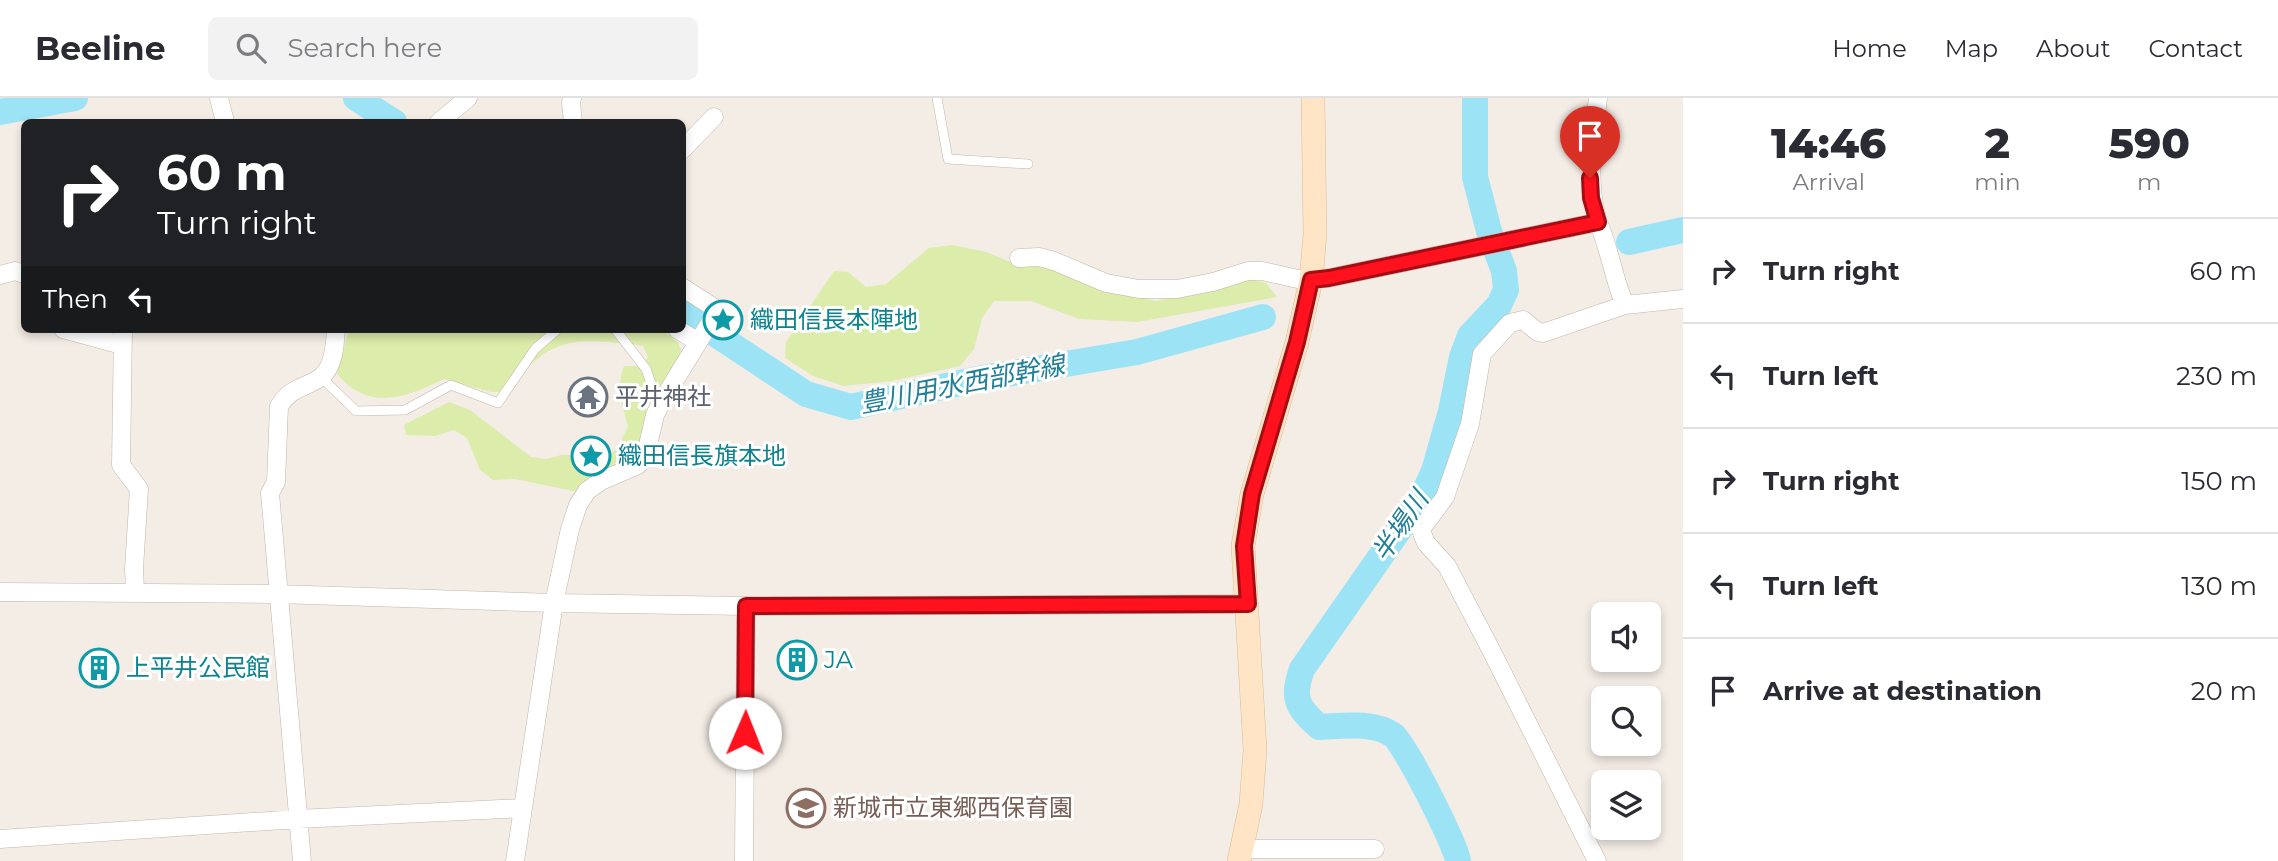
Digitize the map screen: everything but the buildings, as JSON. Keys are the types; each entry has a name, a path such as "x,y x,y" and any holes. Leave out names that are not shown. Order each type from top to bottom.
{"street":[{"path":"219,98 224,119"},
{"path":"572,98 570,103 573,119"},
{"path":"1313,98 1315,234 1311,280 1297,342 1252,494 1244,546 1255,750 1251,804 1240,855 1374,849"},
{"path":"1598,98 1590,178 1591,198 1618,290 1625,305"},
{"path":"442,119 458,101"},
{"path":"686,146 714,117"},
{"path":"1019,258 1039,257 1054,261 1106,283 1139,289 1177,289 1248,271 1311,280 1329,278 1598,222"},
{"path":"0,275 15,271 21,273"},
{"path":"515,861 554,603 570,529 578,505 587,491 601,481 638,465 645,458 653,423 662,401 716,309 686,290"},
{"path":"1597,861 1447,566 1426,543 1422,528 1445,497 1470,424 1482,354 1510,323 1523,320 1543,333 1625,305 1683,299"},
{"path":"93,333 123,337 121,465 139,489 135,592"},
{"path":"302,861 270,494 276,482 279,405 286,395 321,377 326,371 334,352 336,333"},
{"path":"685,333 699,340"},
{"path":"0,592 277,594 746,606 1248,604"},
{"path":"744,861 746,606"},
{"path":"0,839 298,819 523,808"}],"lane":[{"path":"937,98 948,159 1028,164"},
{"path":"321,377 356,411 405,410 450,385 498,403 535,349 553,333"},
{"path":"618,333 646,369 656,395 662,401"}],"green space":[{"path":"952,245 986,252 1018,265 1035,260 1108,289 1156,301 1244,278 1266,283 1277,297 1137,322 1079,319 1031,301 994,301 982,318 974,349 960,366 892,381 844,386 813,376 785,358 786,342 834,271 848,272 866,287 886,284 929,248"},
{"path":"348,333 666,333 678,342 682,354 664,384 647,393 644,437 634,456 617,470 578,492 515,479 493,480 480,470 467,438 454,430 435,436 406,435 404,425 449,402 470,410 531,457 547,459 561,455 577,455 597,463 617,449 628,426 620,381 624,366 640,366 648,357 643,346 583,341 552,349 523,373 509,392 491,392 444,379 401,396 375,397 349,386 337,374"}],"waterway":[{"name":"豊川用水西部幹線","path":"0,112 75,98"},
{"name":"豊川用水西部幹線","path":"356,98 389,119"},
{"name":"半場川","path":"1458,861 1429,795 1393,735 1367,726 1319,727 1301,707 1297,687 1302,669 1422,497 1434,471 1451,411 1462,357 1470,336 1499,305 1506,290 1504,271 1489,231 1475,177 1475,98"},
{"name":"豊川用水西部幹線","path":"1629,242 1683,230"},
{"name":"豊川用水西部幹線","path":"686,315 806,394 851,407 983,378 1137,352 1263,317"}],"place":[{"name":"織田信長本陣地","path":"723,320"},
{"name":"平井神社","path":"588,397"},
{"name":"織田信長旗本地","path":"591,456"},
{"name":"JA","path":"797,660"},
{"name":"上平井公民館","path":"99,668"},
{"name":"新城市立東郷西保育園","path":"806,808"}],"route":[{"path":"745,733 746,606 1248,604 1244,546 1252,494 1297,342 1311,280 1598,222 1591,198 1590,178"}]}
